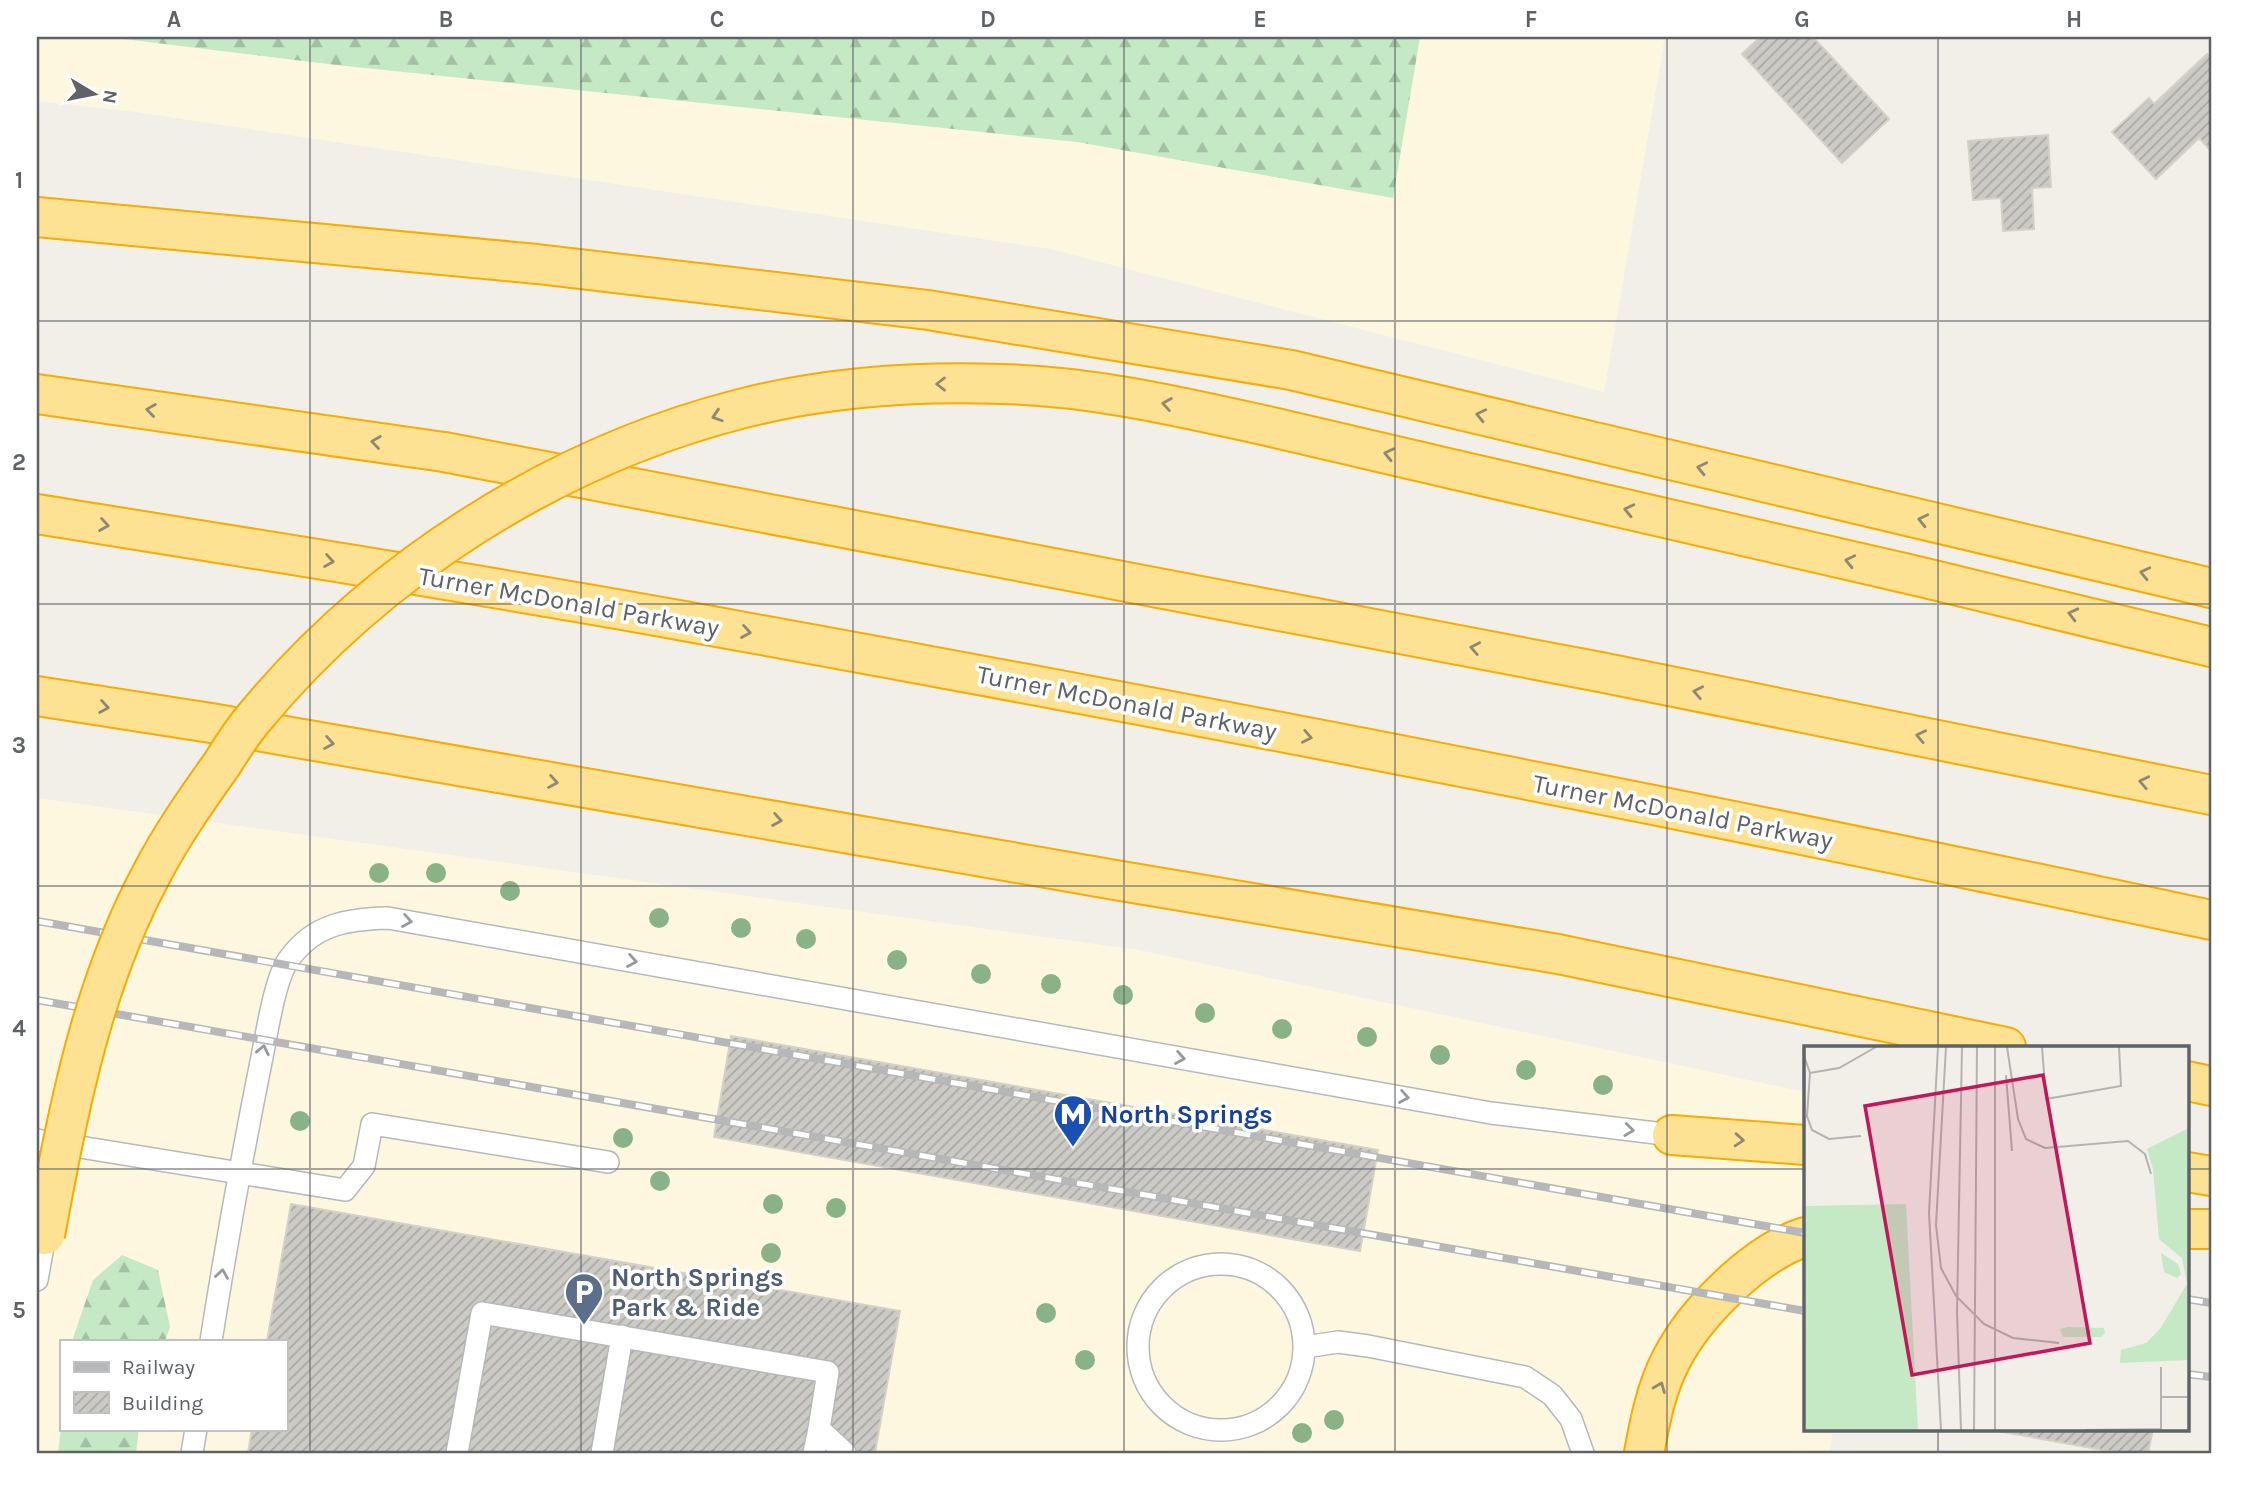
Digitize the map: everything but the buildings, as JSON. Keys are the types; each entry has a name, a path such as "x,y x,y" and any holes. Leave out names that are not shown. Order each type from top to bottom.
{"highway":[{"path":"37,217 537,264 928,310 1291,370 2211,588"},
{"path":"46,1236 63,1140 85,1045 113,958 150,876 197,799 253,719 312,655 380,593 444,546 510,504 581,467 656,435 741,409 828,392 920,384 1004,384 1093,392 1180,406 1917,576 2211,647"},
{"path":"37,394 444,452 1600,672 2211,796"},
{"name":"Turner McDonald Parkway","path":"37,514 680,620 973,674 1581,792 2211,920"},
{"path":"37,696 1558,954 2001,1046"},
{"path":"2188,1081 2211,1086"},
{"path":"1672,1135 1804,1145"},
{"path":"2188,1172 2211,1175"},
{"path":"2188,1229 2211,1229"},
{"path":"1644,1453 1652,1408 1671,1359 1706,1308 1752,1266 1804,1238"}],"lane":[{"path":"211,1340 238,1173 274,1000 288,960 315,933 352,919 402,920 1491,1113 1672,1135"},
{"path":"37,1140 345,1190 364,1166 372,1124 608,1162"},
{"path":"37,1279 46,1236"},
{"path":"1232,1264 1263,1274 1285,1293 1300,1318 1305,1347 1300,1373 1287,1399 1265,1418 1238,1429 1209,1430 1179,1419 1156,1400 1142,1375 1138,1346 1143,1317 1155,1296 1177,1276 1203,1265 1232,1264"},
{"path":"457,1453 482,1313 828,1372 814,1453"},
{"path":"602,1453 622,1336"},
{"path":"1305,1347 1338,1342 1525,1377 1552,1395 1571,1419 1583,1453"},
{"path":"819,1429 845,1453"},
{"path":"192,1453 196,1430"}],"shaded area":[{"path":"37,37 1665,37 1604,392 1050,249 136,112 37,101"},
{"path":"37,798 1139,950 1804,1092 1804,1430 1833,1430 1830,1453 37,1453"}],"green space":[{"path":"108,37 1420,37 1393,198 1077,142 336,65"},
{"path":"122,1255 158,1270 170,1327 165,1340 72,1340 93,1280"},
{"path":"61,1430 139,1430 136,1453 58,1453"}],"railway":[{"path":"37,921 1804,1233"},
{"path":"37,1000 1804,1311"},
{"path":"2188,1299 2211,1303"},
{"path":"2188,1374 2211,1377"}],"place":[{"name":"North Springs","path":"1073,1148"},
{"name":"North Springs Park & Ride","path":"584,1326"}]}
